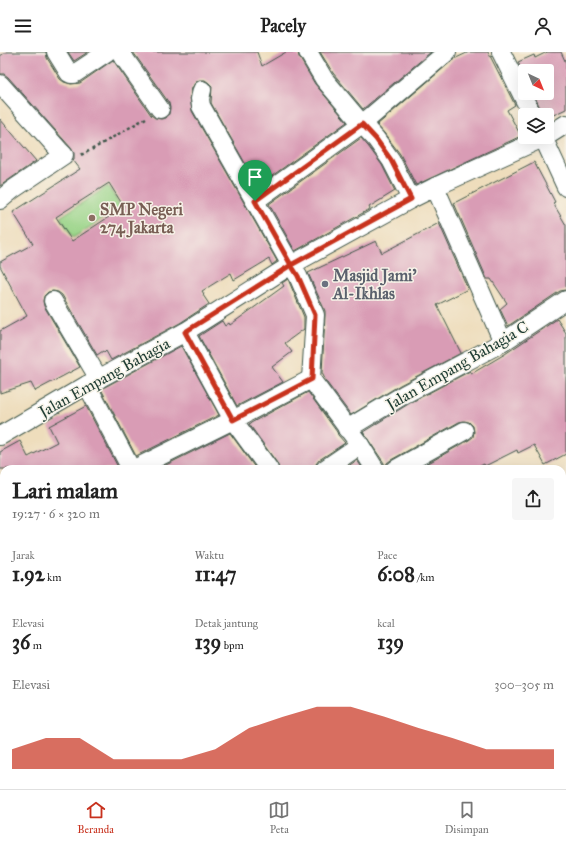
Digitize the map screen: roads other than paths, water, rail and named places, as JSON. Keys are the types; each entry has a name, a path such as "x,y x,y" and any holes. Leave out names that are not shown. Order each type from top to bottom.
{"street":[{"path":"56,52 69,72 74,74 107,52"},
{"path":"120,52 160,109"},
{"path":"308,52 324,79 376,139 391,160 411,199"},
{"path":"255,201 362,124 447,52"},
{"path":"501,52 529,108"},
{"path":"0,84 64,155 21,183 3,196 0,200"},
{"path":"201,94 201,106 298,276 315,315 312,379 360,445 372,465"},
{"name":"Jalan Empang Bahagia","path":"554,131 566,124"},
{"name":"Jalan Empang Bahagia","path":"0,436 93,382 185,332 291,265 411,199 530,144"},
{"path":"548,144 566,187"},
{"path":"435,187 503,342"},
{"name":"Jalan Empang Bahagia C","path":"347,428 404,394 503,342 566,300"},
{"path":"53,301 93,382 129,465"},
{"path":"185,332 233,420 266,465"},
{"path":"142,465 312,379"},
{"path":"403,465 464,431"},
{"path":"331,465 360,445"}],"place":[{"name":"SMP Negeri 274 Jakarta","path":"92,218"},
{"name":"Masjid Jami' Al-Ikhlas","path":"325,284"}]}
